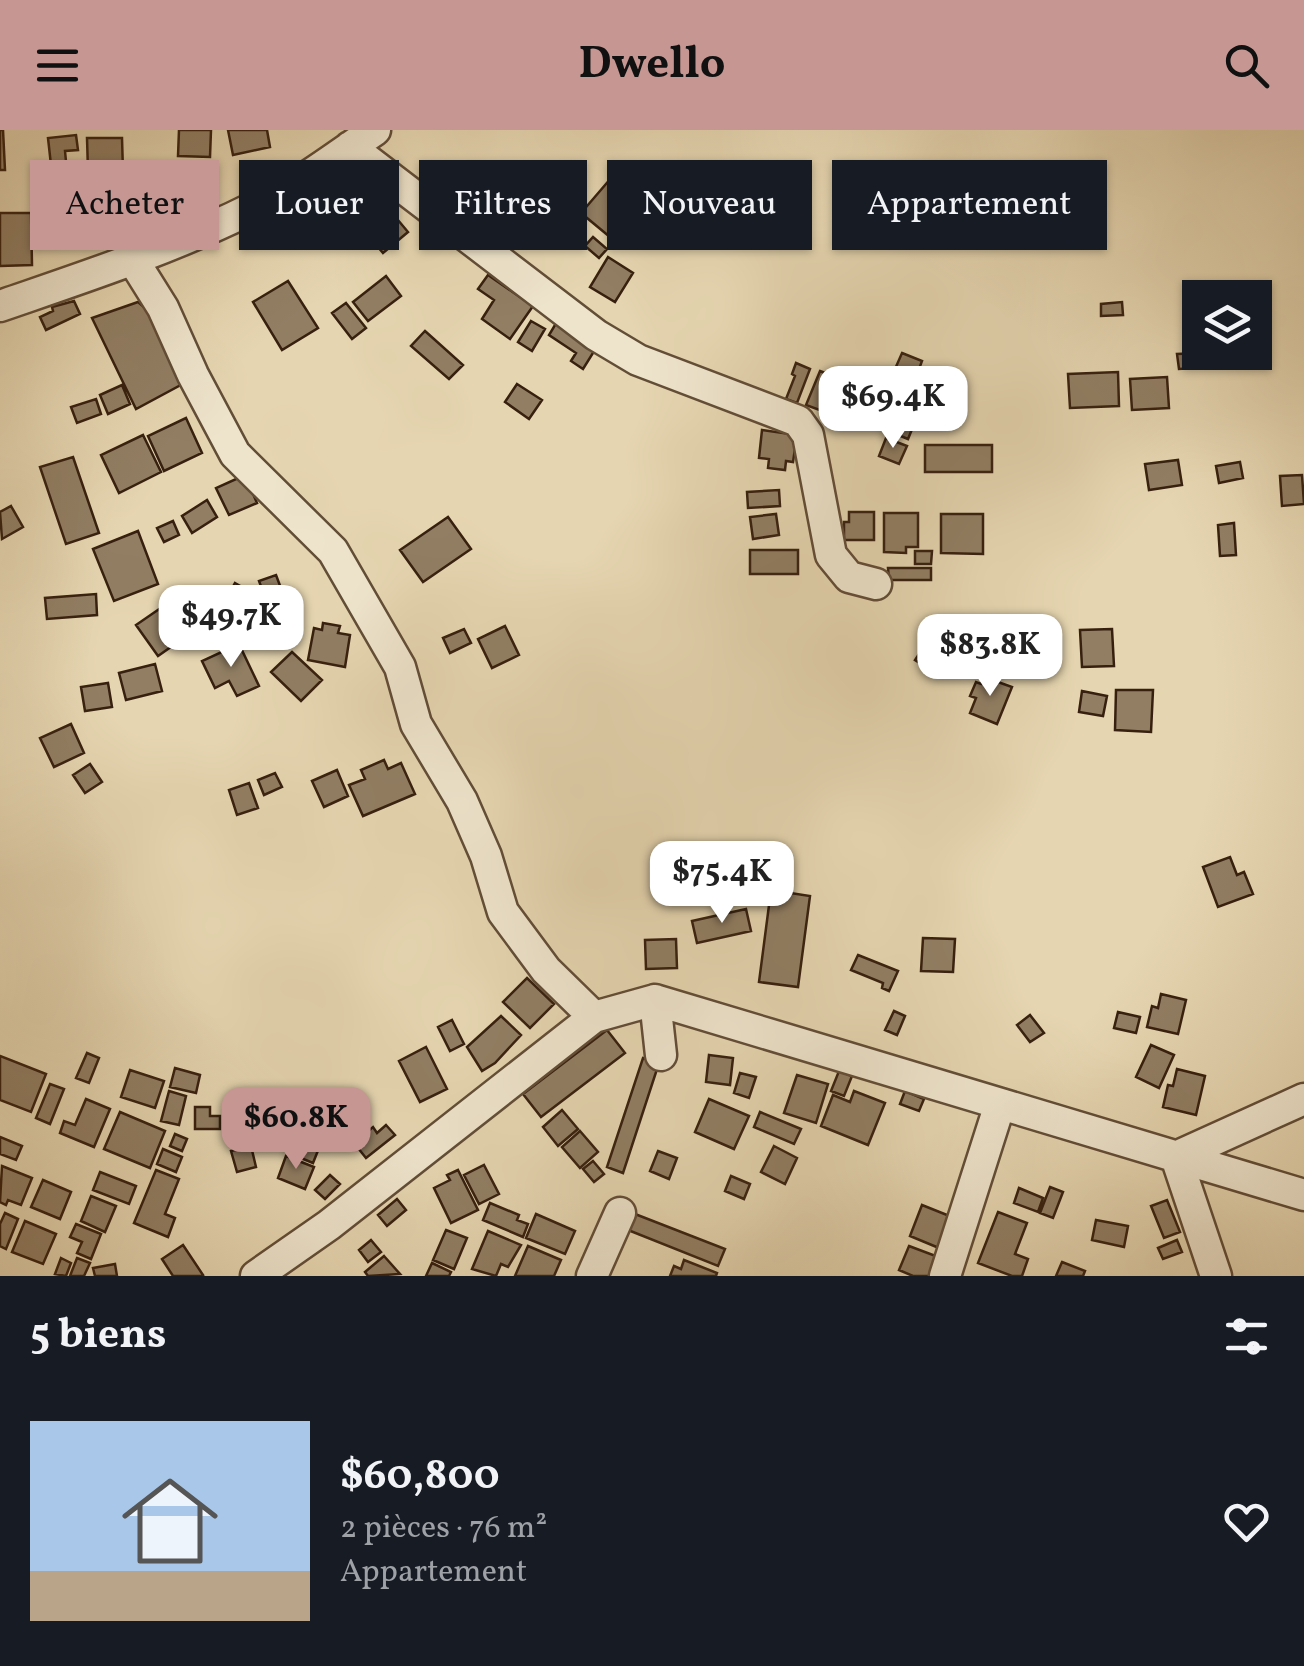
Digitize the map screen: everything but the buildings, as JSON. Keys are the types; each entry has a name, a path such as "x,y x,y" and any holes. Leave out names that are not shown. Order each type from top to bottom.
{"street":[{"path":"0,306 133,260 257,206 376,130"},
{"path":"350,147 596,335 638,360 798,421 808,434 831,554 849,577 876,584"},
{"path":"133,260 163,308 234,454 333,551 400,667 416,724 462,800 486,856 502,912 546,970 594,1017"},
{"path":"654,1000 661,1056"},
{"path":"256,1276 329,1225 594,1017 654,1000 1304,1195"},
{"path":"1191,1164 1304,1099"},
{"path":"945,1276 1000,1104"},
{"path":"1191,1164 1216,1276"},
{"path":"592,1276 620,1213"}]}
